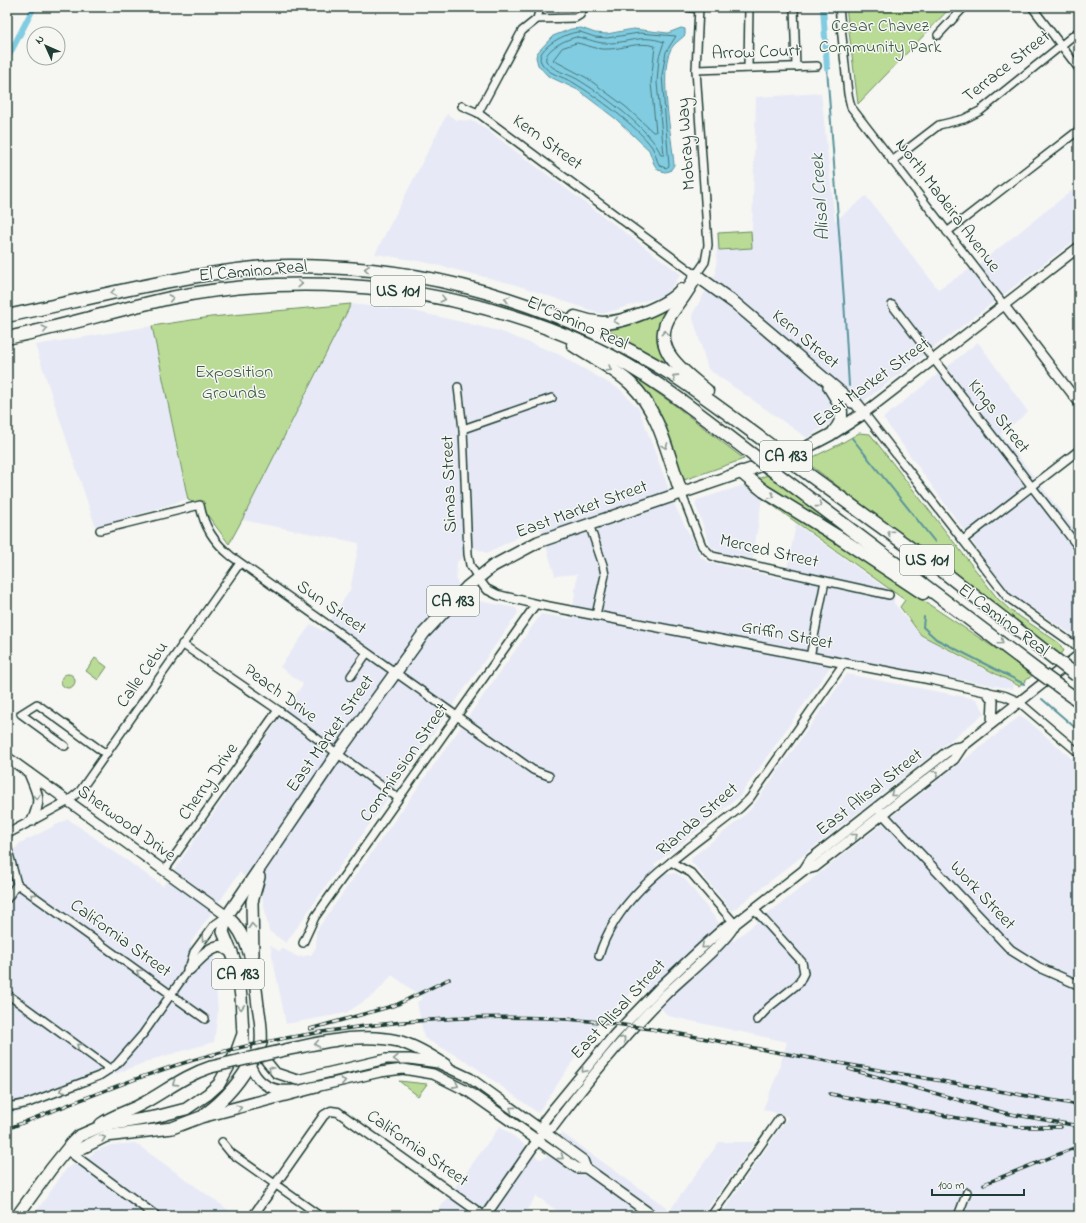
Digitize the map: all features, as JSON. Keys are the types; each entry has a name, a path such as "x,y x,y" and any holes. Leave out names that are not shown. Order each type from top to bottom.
{"highway":[{"name":"El Camino Real","path":"7,316 193,276 266,267 295,266 356,268 420,275 531,306 586,328 639,355 676,377 945,573 1077,677"},
{"path":"531,306 551,308 594,322 614,322 665,304 676,296 696,275"},
{"path":"696,275 692,286 674,310 665,326 664,340 667,352 675,362 752,433"},
{"name":"El Camino Real","path":"8,338 171,298 241,288 312,284 339,284 432,296 508,314 595,348 669,391 1079,701"},
{"path":"553,332 621,376 638,391 655,418 681,492"},
{"path":"741,472 764,491 840,538 951,611 970,618"}],"main road":[{"name":"East Market Street","path":"226,916 337,754 433,621 478,578 507,558 538,542 792,455 830,436 934,360 1079,247"},
{"name":"Kern Street","path":"696,275 736,304 864,412"},
{"path":"825,379 842,412 840,423 830,436"},
{"name":"East Alisal Street","path":"804,870 815,867 954,759 961,747 1079,655"},
{"path":"987,692 993,701 992,723"},
{"name":"East Alisal Street","path":"484,1216 544,1131 544,1121 554,1108 614,1036 662,985 729,925 735,924 804,870 811,858 947,752 954,748 961,747"},
{"name":"Sherwood Drive","path":"7,757 226,916"},
{"path":"29,773 38,796 38,806 32,821"},
{"path":"252,965 252,902 256,883 266,859"},
{"path":"226,916 235,923 242,935 252,965"},
{"name":"CA 183","path":"17,1216 51,1168 79,1136 110,1124 169,1114 196,1104 208,1094 226,1073 243,1034 241,997 237,966 223,932 226,916"},
{"path":"189,969 208,951 214,948 222,946 232,952"},
{"name":"CA 183","path":"67,1150 78,1150 106,1136 172,1128 201,1117 228,1095 245,1074 260,1043 260,1021 252,965"},
{"path":"243,1034 249,1066 259,1079 278,1090 316,1087"},
{"path":"94,1129 111,1117 147,1101 180,1079 210,1067 285,1050 348,1039 369,1038 397,1041 427,1053 470,1078 583,1160 586,1168 653,1216"},
{"path":"257,1050 276,1073 297,1080 386,1059 426,1060 447,1066"},
{"path":"201,1117 316,1087 380,1072 403,1069 433,1074 469,1092 577,1168 586,1168"}],"street":[{"path":"537,19 540,7"},
{"path":"478,113 522,31 537,19 575,18 580,15 584,7"},
{"path":"686,7 699,8"},
{"path":"748,7 748,68"},
{"path":"794,7 796,66"},
{"name":"North Madeira Avenue","path":"838,7 849,100 853,110 1079,403"},
{"path":"938,35 964,7"},
{"path":"1032,7 1079,69"},
{"name":"Mobray Way","path":"696,275 705,262 708,242 696,70 699,8"},
{"name":"Terrace Street","path":"892,161 939,125 964,119 980,111 1079,31"},
{"name":"Arrow Court","path":"696,70 817,66"},
{"name":"Kern Street","path":"462,106 478,113 696,275"},
{"path":"947,232 1079,130"},
{"name":"Kings Street","path":"892,305 1079,548"},
{"name":"Simas Street","path":"458,387 463,429 468,554 470,565 478,578"},
{"path":"463,429 552,398"},
{"name":"Kern Street","path":"864,412 1008,596 1072,643 1079,650"},
{"path":"963,540 1079,450"},
{"name":"Merced Street","path":"681,492 702,546 712,556 889,595"},
{"name":"Sun Street","path":"100,530 200,505 202,516 209,534 219,546 240,563 533,770 549,776"},
{"path":"589,524 605,575 596,616"},
{"name":"Calle Cebu","path":"68,801 80,791 240,563"},
{"name":"Griffin Street","path":"478,578 486,589 498,595 536,604 844,663 1009,697 1019,702 1079,752"},
{"path":"810,657 825,581"},
{"name":"Commission Street","path":"303,943 315,917 536,604"},
{"name":"Peach Drive","path":"182,644 278,710 398,798"},
{"path":"351,676 367,652"},
{"name":"Rianda Street","path":"599,956 605,937 636,892 671,862 740,808 750,798 844,663"},
{"path":"65,746 21,714 38,704 106,754"},
{"name":"Cherry Drive","path":"164,871 278,710"},
{"path":"7,834 68,801"},
{"name":"Work Street","path":"877,807 1011,950 1038,968 1079,985"},
{"path":"7,846 17,884 7,899"},
{"path":"671,862 691,873 735,924"},
{"name":"California Street","path":"17,884 205,1019"},
{"path":"754,909 802,962 804,973 798,983 768,1007 757,1020"},
{"name":"East Market Street","path":"7,1105 14,1106 28,1103 99,1076 110,1069 143,1034 189,969 194,952 214,925 226,916"},
{"path":"7,994 110,1069"},
{"name":"California Street","path":"275,1184 324,1115 331,1111 338,1112 484,1216"},
{"path":"711,1216 779,1119"},
{"path":"222,1142 231,1153 320,1216"},
{"path":"67,1150 156,1216"},
{"path":"253,1216 275,1184"},
{"path":"958,1216 967,1192"}],"shaded area":[{"path":"821,93 835,221 866,196 938,289 980,263 1079,185 1079,237 860,404 807,438 708,369 692,315 716,273 717,233 752,230 756,97"},
{"path":"447,114 456,120 475,121 681,274 671,288 662,296 602,314 513,284 424,262 375,254"},
{"path":"351,304 414,311 499,331 558,354 621,390 639,409 676,508 701,557 708,562 785,579 796,524 894,594 894,603 922,637 930,639 951,652 1013,684 1012,689 837,657 739,797 654,865 669,874 676,873 685,879 733,941 1020,716 1025,718 1079,765 1079,1216 720,1216 788,1117 763,1109 777,1075 787,1042 668,1016 641,984 600,1021 538,1113 468,1062 424,1038 417,1002 423,998 392,975 375,994 346,1013 286,1024 270,945 279,951 282,948 298,957 311,955 316,947 316,931 541,614 572,619 577,574 555,576 540,526 487,553 474,548 457,562 456,580 468,599 516,608 518,613 286,943 269,931 262,897 240,872 190,944 214,957 218,1012 214,1042 154,1059 7,1116 7,851 16,848 20,843 68,819 163,886 303,684 280,667 311,624 323,631 350,590 359,543 242,520"},
{"path":"152,326 187,499 96,528 35,345"},
{"path":"978,342 1028,412 1001,434 1079,535 1079,639 1009,593 883,418"},
{"path":"744,485 762,498 753,559 720,552 711,547 695,504 697,500"},
{"path":"847,674 976,699 985,713 732,911 691,861 692,857 751,809"},
{"path":"500,1126 520,1141 539,1159 545,1158 562,1133 670,1210 719,1142 755,1142 702,1216 565,1216 536,1196 523,1216 434,1216"},
{"path":"135,1143 237,1216 33,1216 67,1168 90,1156 95,1151 111,1145"}],"green space":[{"name":"Cesar Chavez Community Park","path":"846,7 951,7 858,104"},
{"path":"751,231 752,248 719,250 718,233"},
{"name":"Exposition Grounds","path":"351,304 229,544 200,505 188,500 152,326 211,317"},
{"path":"669,306 663,317 669,364 605,329 604,326 626,321 639,322"},
{"path":"626,371 673,404 744,459 684,480 681,478 664,427 623,375"},
{"path":"859,433 870,434 998,599 1010,610 1059,643 1064,651 1059,655 805,461"},
{"path":"767,475 870,550 766,488 758,479"},
{"path":"747,484 1034,674 1019,686 921,635 900,607 905,600 744,485"},
{"path":"95,658 107,667 98,680 86,671"},
{"path":"65,674 71,674 75,678 75,684 71,688 65,688 61,684 61,678"},
{"path":"399,1081 427,1084 418,1096"}],"water":[{"path":"581,28 595,33 607,34 633,29 668,33 681,28 685,29 685,35 671,49 667,62 667,106 674,165 670,171 665,172 658,170 649,150 616,119 578,90 548,76 538,65 536,57 537,53 553,36 571,29"}],"waterway":[{"path":"7,59 34,7"},
{"name":"Alisal Creek","path":"823,7 827,68"},
{"name":"Alisal Creek","path":"830,68 827,68 849,386"},
{"name":"Alisal Creek","path":"852,438 935,542"},
{"name":"Alisal Creek","path":"924,617 923,627 936,639 1024,684"},
{"name":"Alisal Creek","path":"1042,699 1079,731"}],"railway":[{"path":"310,1029 396,1005 449,979"},
{"path":"7,1129 158,1071 189,1061 251,1045 323,1032 398,1022 511,1017 603,1022 631,1026 1079,1105"},
{"path":"849,1069 1005,1113 1079,1126"},
{"path":"830,1094 984,1123 1018,1127 1061,1127"},
{"path":"984,1184 1079,1146"}]}
